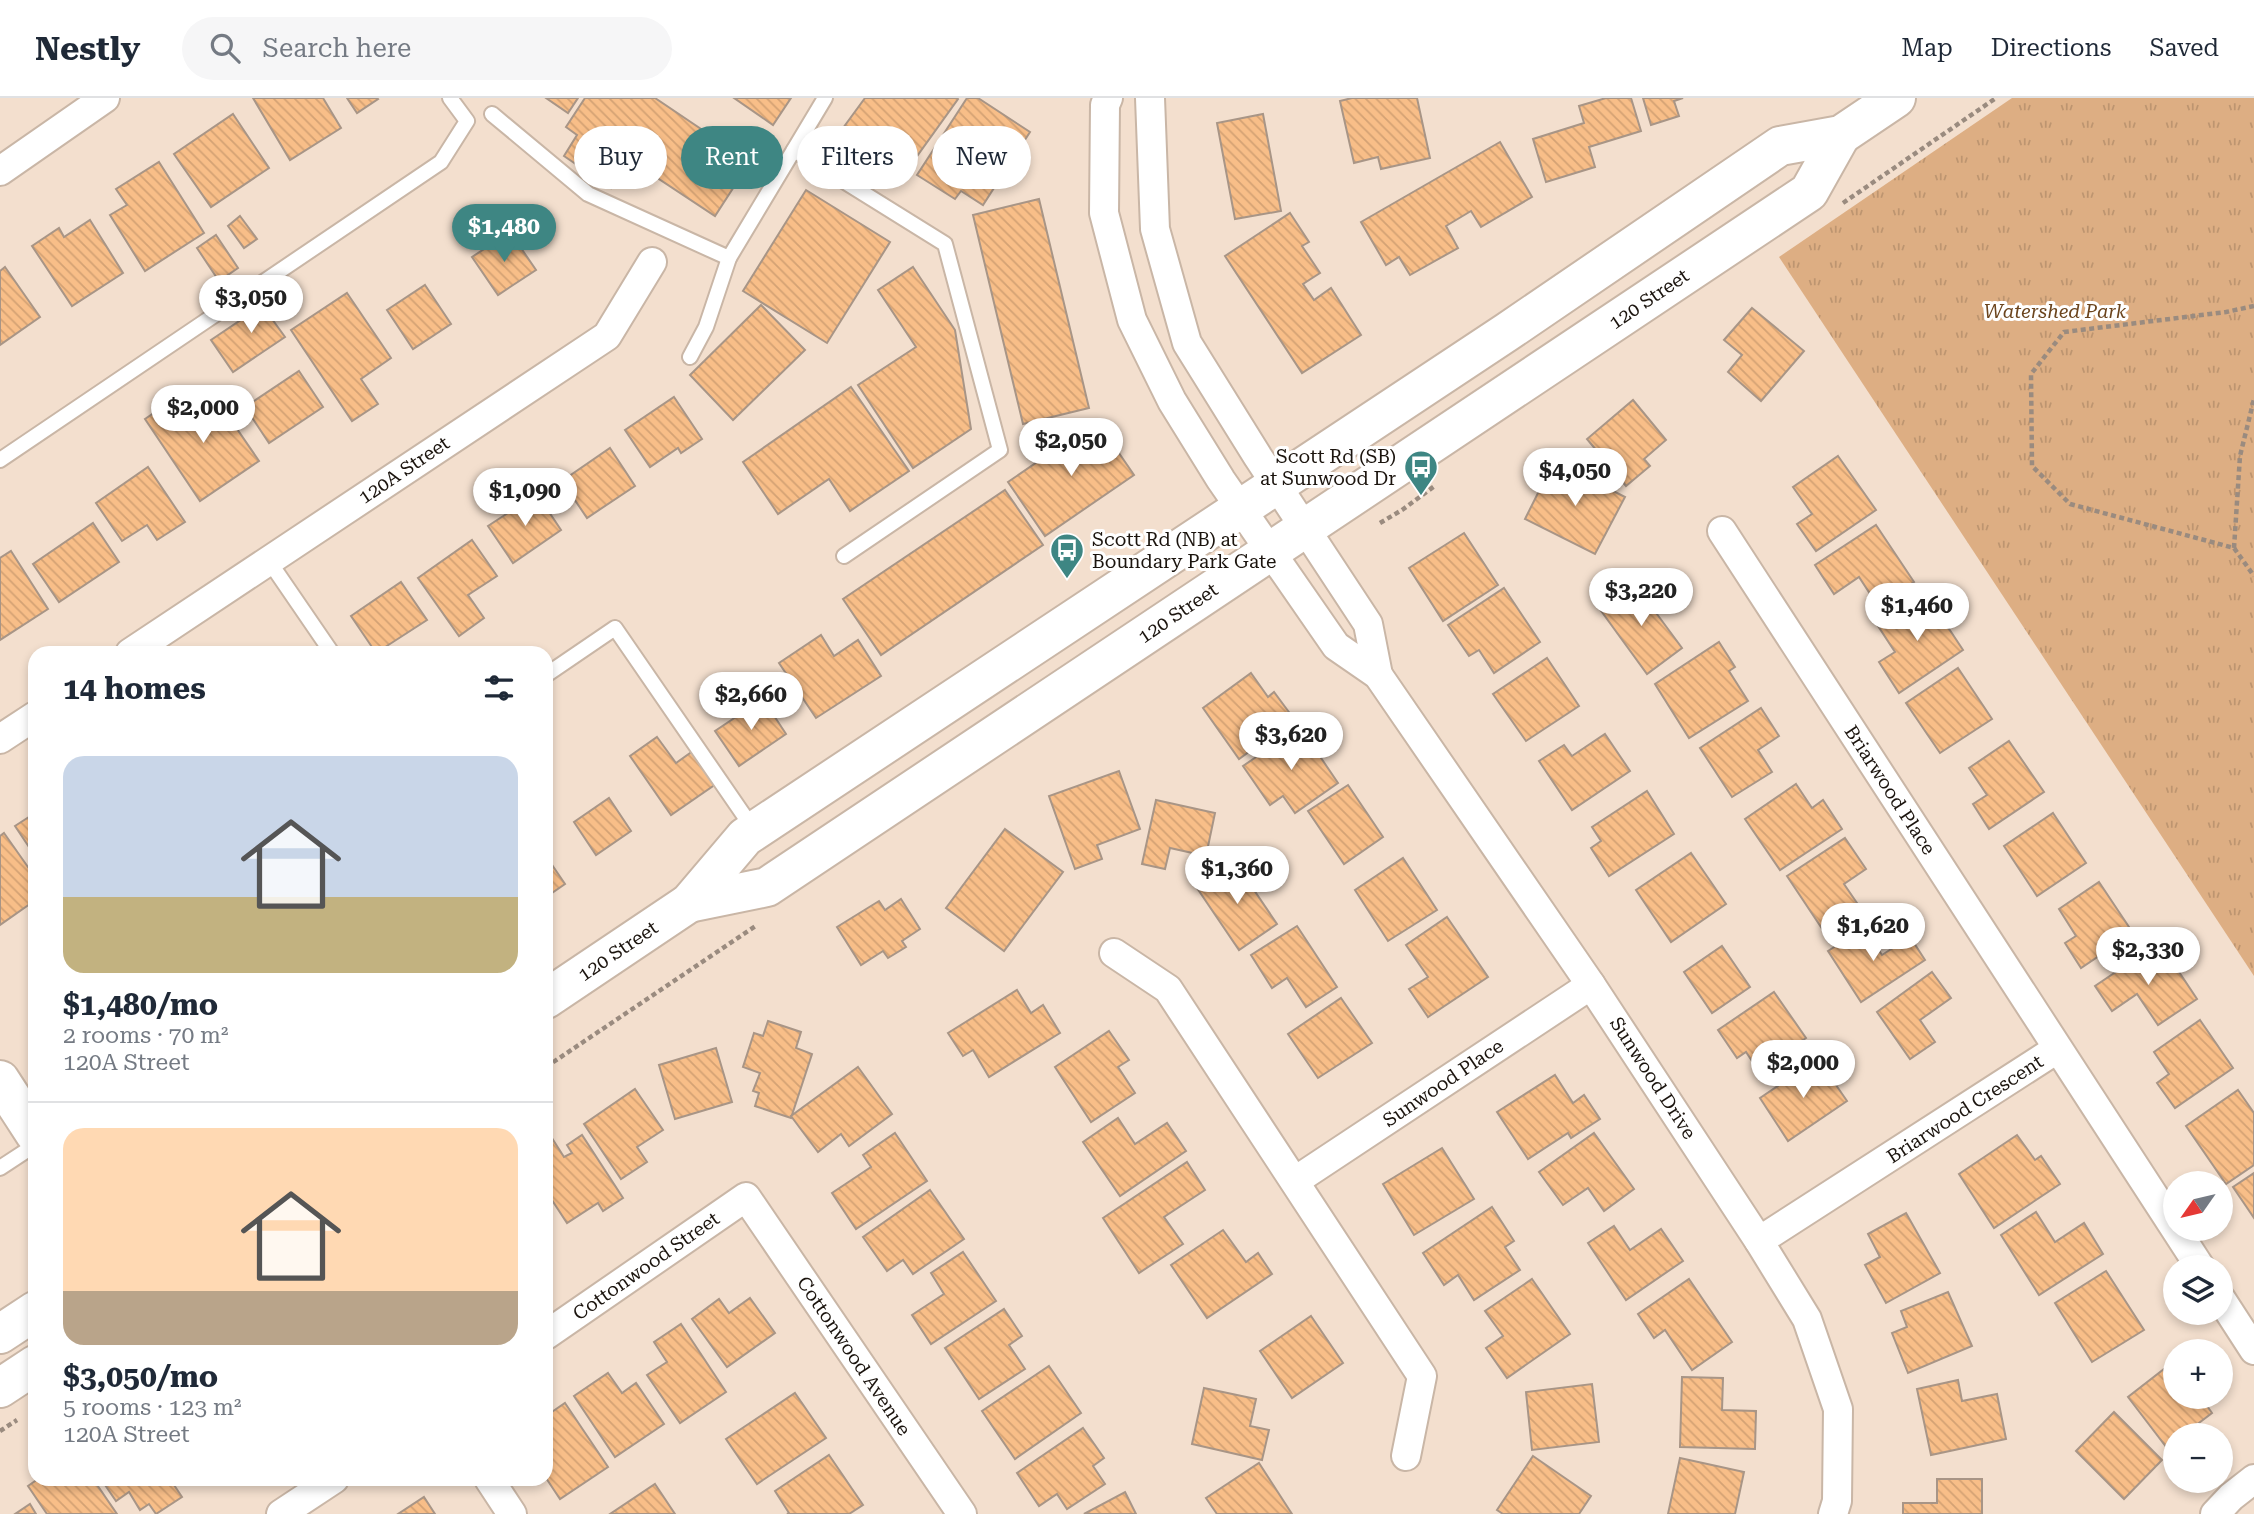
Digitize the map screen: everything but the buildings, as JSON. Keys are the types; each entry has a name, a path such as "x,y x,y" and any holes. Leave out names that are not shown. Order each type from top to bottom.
{"main road":[{"name":"120 Street","path":"553,994 690,903 745,837 1507,332 1780,146 1841,135 1896,98"},
{"name":"120 Street","path":"690,903 767,887 1809,192 1841,135"},
{"path":"0,1080 28,1119"},
{"path":"0,1334 28,1316"},
{"path":"0,1388 28,1370"}],"street":[{"path":"0,171 105,98"},
{"name":"Sunwood Drive","path":"1108,98 1105,105 1104,213 1132,320 1172,401 1208,462 1336,646 1378,675 1591,985 1807,1319 1838,1409 1837,1501 1833,1514"},
{"name":"Sunwood Drive","path":"1150,98 1156,229 1187,343 1368,624 1378,675"},
{"name":"120A Street","path":"141,646 607,336 652,262"},
{"name":"Briarwood Place","path":"1723,531 2057,1049"},
{"path":"0,739 28,721"},
{"path":"1114,953 1168,989 1422,1376 1406,1455"},
{"name":"Sunwood Place","path":"1295,1181 1591,985"},
{"name":"Briarwood Crescent","path":"1759,1241 2057,1049 2192,1255"},
{"name":"Cottonwood Street","path":"553,1330 746,1197"},
{"name":"Cottonwood Avenue","path":"746,1197 962,1514"},
{"path":"2233,1318 2254,1350"},
{"path":"2215,1514 2254,1479"},
{"path":"281,1514 323,1486"},
{"path":"494,1486 512,1514"}],"lane":[{"path":"0,460 441,162 467,121 450,98"},
{"path":"690,357 706,327 729,258 825,98"},
{"path":"492,114 587,194 729,258"},
{"path":"794,150 945,244 1000,450 844,556"},
{"path":"269,561 327,646"},
{"path":"553,670 615,628 755,831"},
{"path":"0,1168 28,1127"}],"path":[{"path":"2234,548 2070,504 2032,466 2031,374 2064,332 2254,306"},
{"path":"2254,399 2240,456 2234,548 2254,576"}],"green space":[{"name":"Watershed Park","path":"2012,98 2254,98 2254,976 1779,257"}],"place":[{"name":"Scott Rd (SB) at Sunwood Dr","path":"1421,497"},
{"name":"Scott Rd (NB) at Boundary Park Gate","path":"1067,580"}]}
